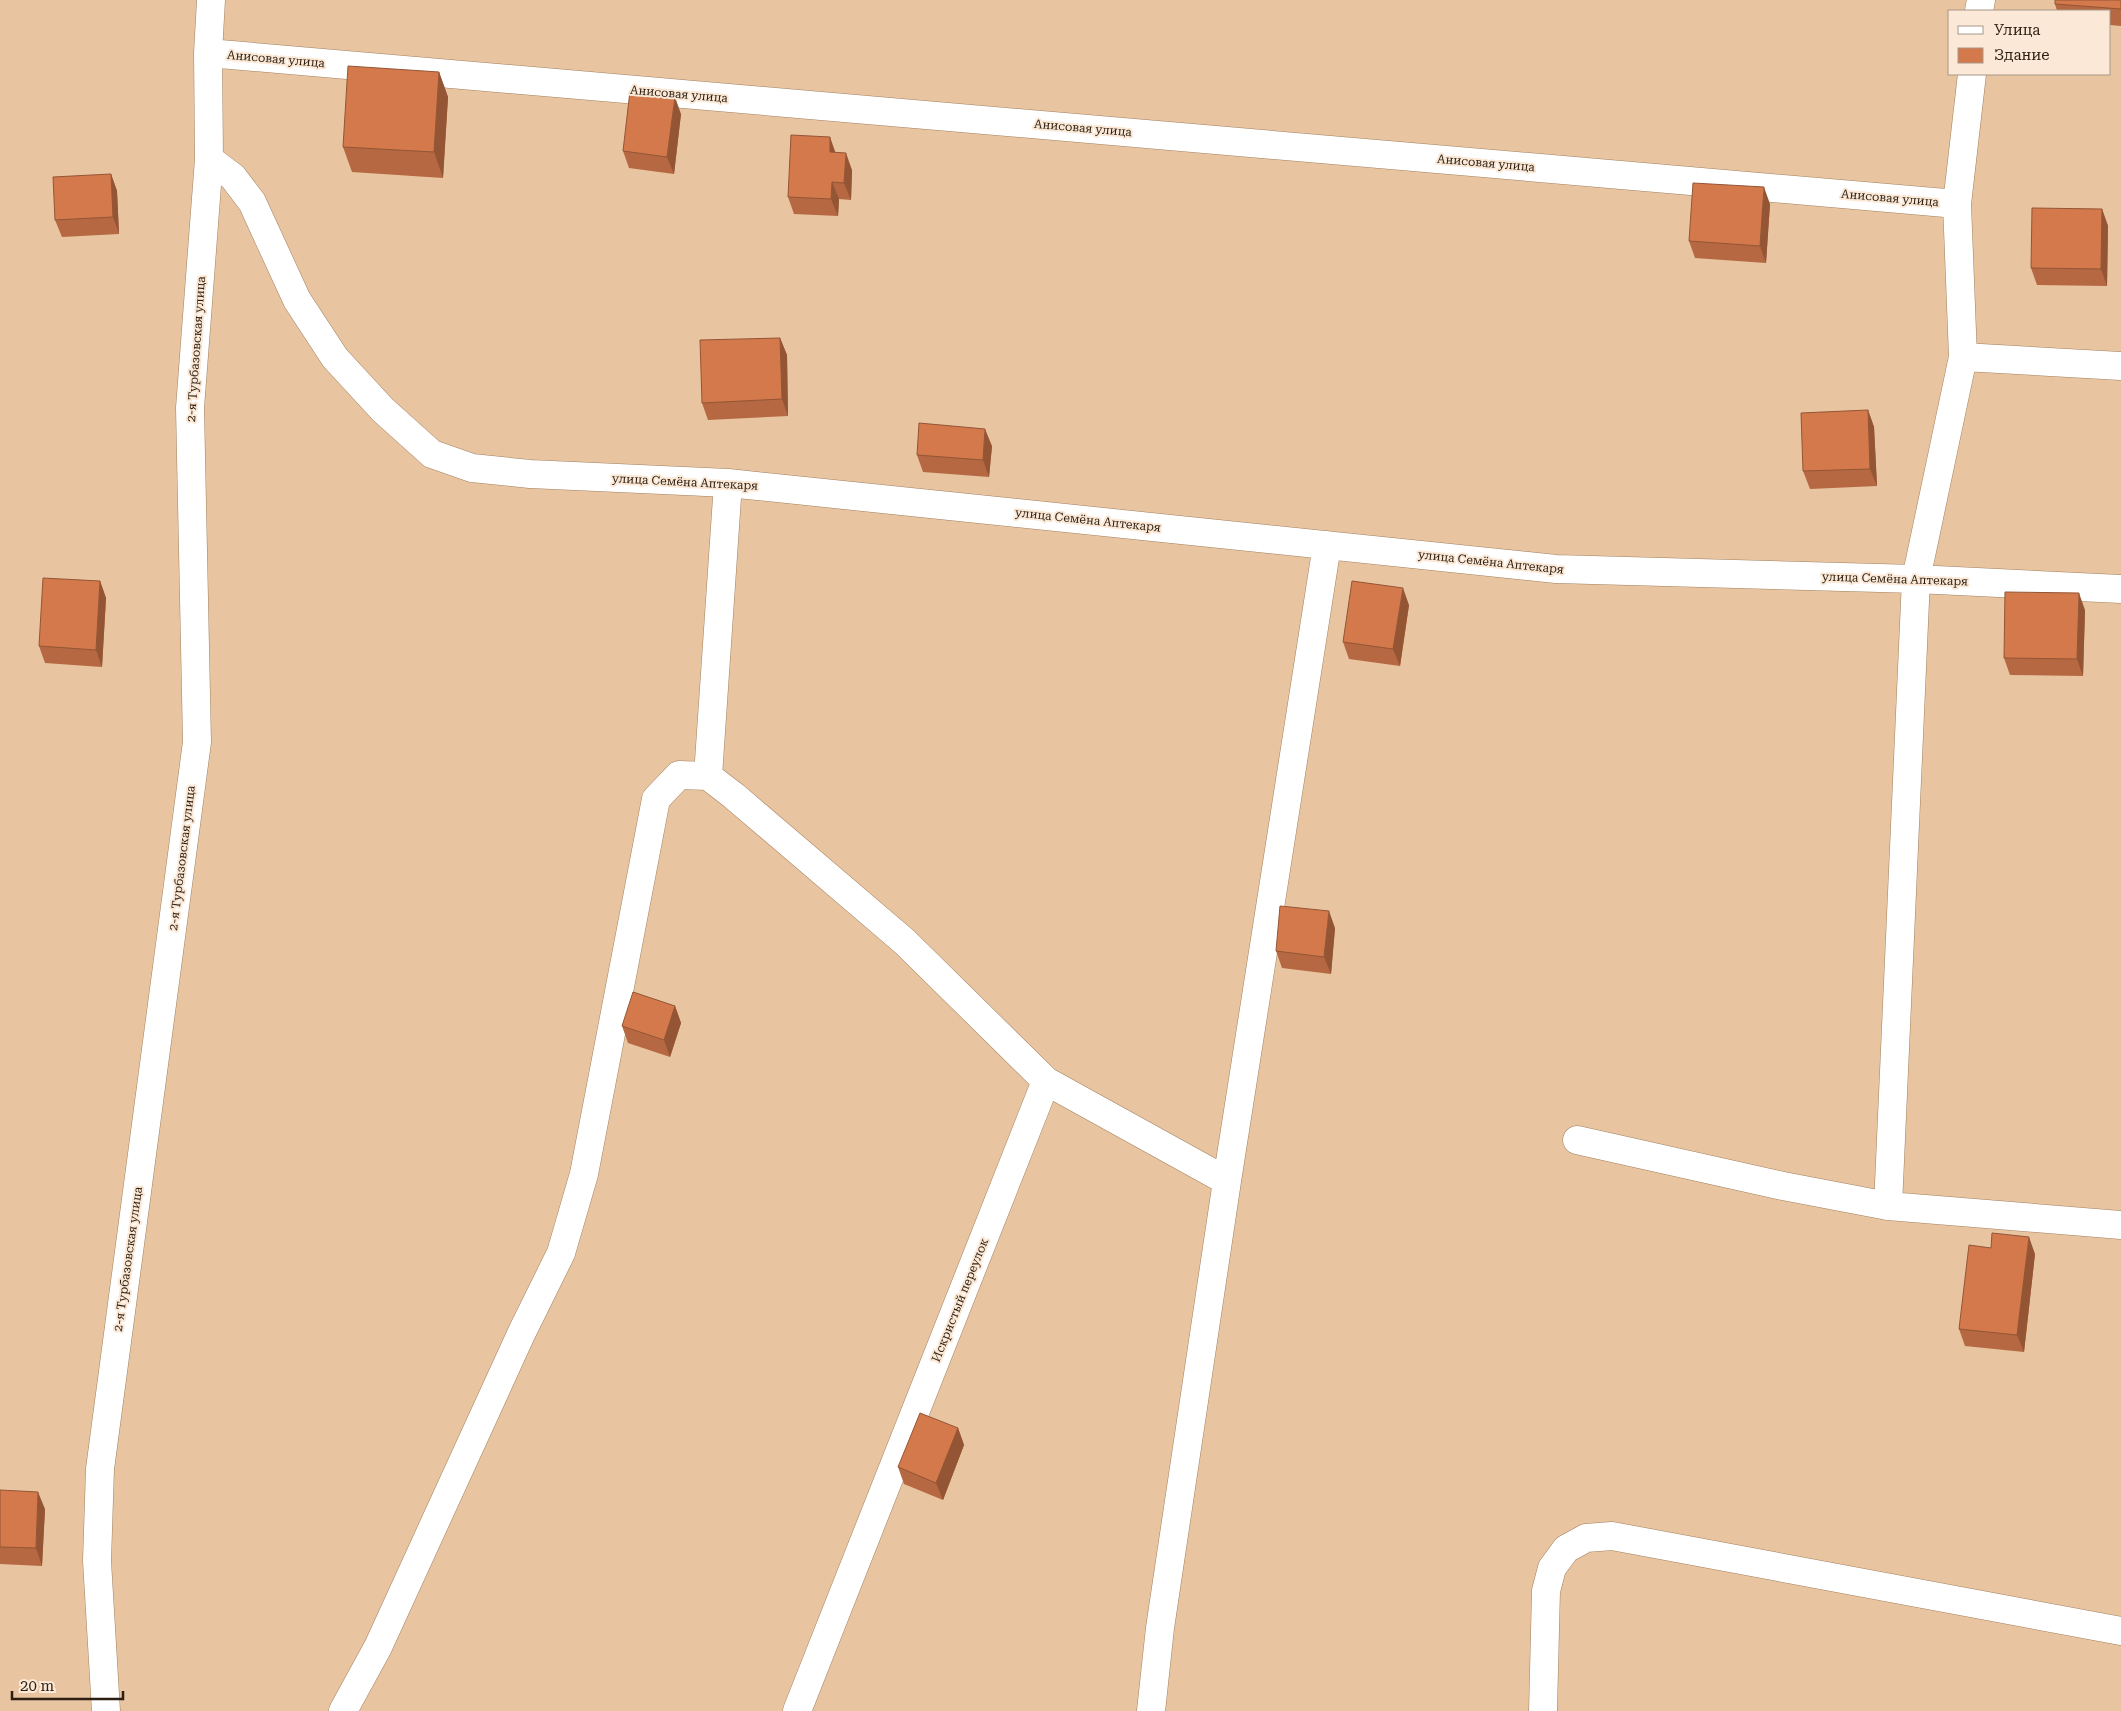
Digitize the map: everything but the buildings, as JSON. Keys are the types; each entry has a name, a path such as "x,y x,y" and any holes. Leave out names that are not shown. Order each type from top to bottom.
{"street":[{"name":"2-я Турбазовская улица","path":"106,1711 97,1561 100,1469 197,742 190,408 209,160 208,53 211,0"},
{"name":"Анисовая улица","path":"208,53 1957,204"},
{"path":"1888,1206 1916,579 1962,357 1957,204 1972,75"},
{"name":"улица Семёна Аптекаря","path":"209,160 232,177 252,202 297,300 335,358 383,410 432,454 472,468 530,474 728,482 1556,569 1916,579 2121,589"},
{"path":"1962,357 2121,366"},
{"path":"708,776 728,482"},
{"path":"1150,1711 1160,1628 1327,545"},
{"path":"343,1711 378,1647 522,1332 561,1253 584,1174 656,799 679,775 708,776 734,796 905,942 1046,1081 1228,1181"},
{"name":"Искристый переулок","path":"797,1711 1046,1081"},
{"path":"1577,1140 1783,1186 1888,1206 2121,1226"},
{"path":"1543,1711 1546,1591 1552,1568 1566,1549 1586,1538 1612,1536 2121,1631"}]}
